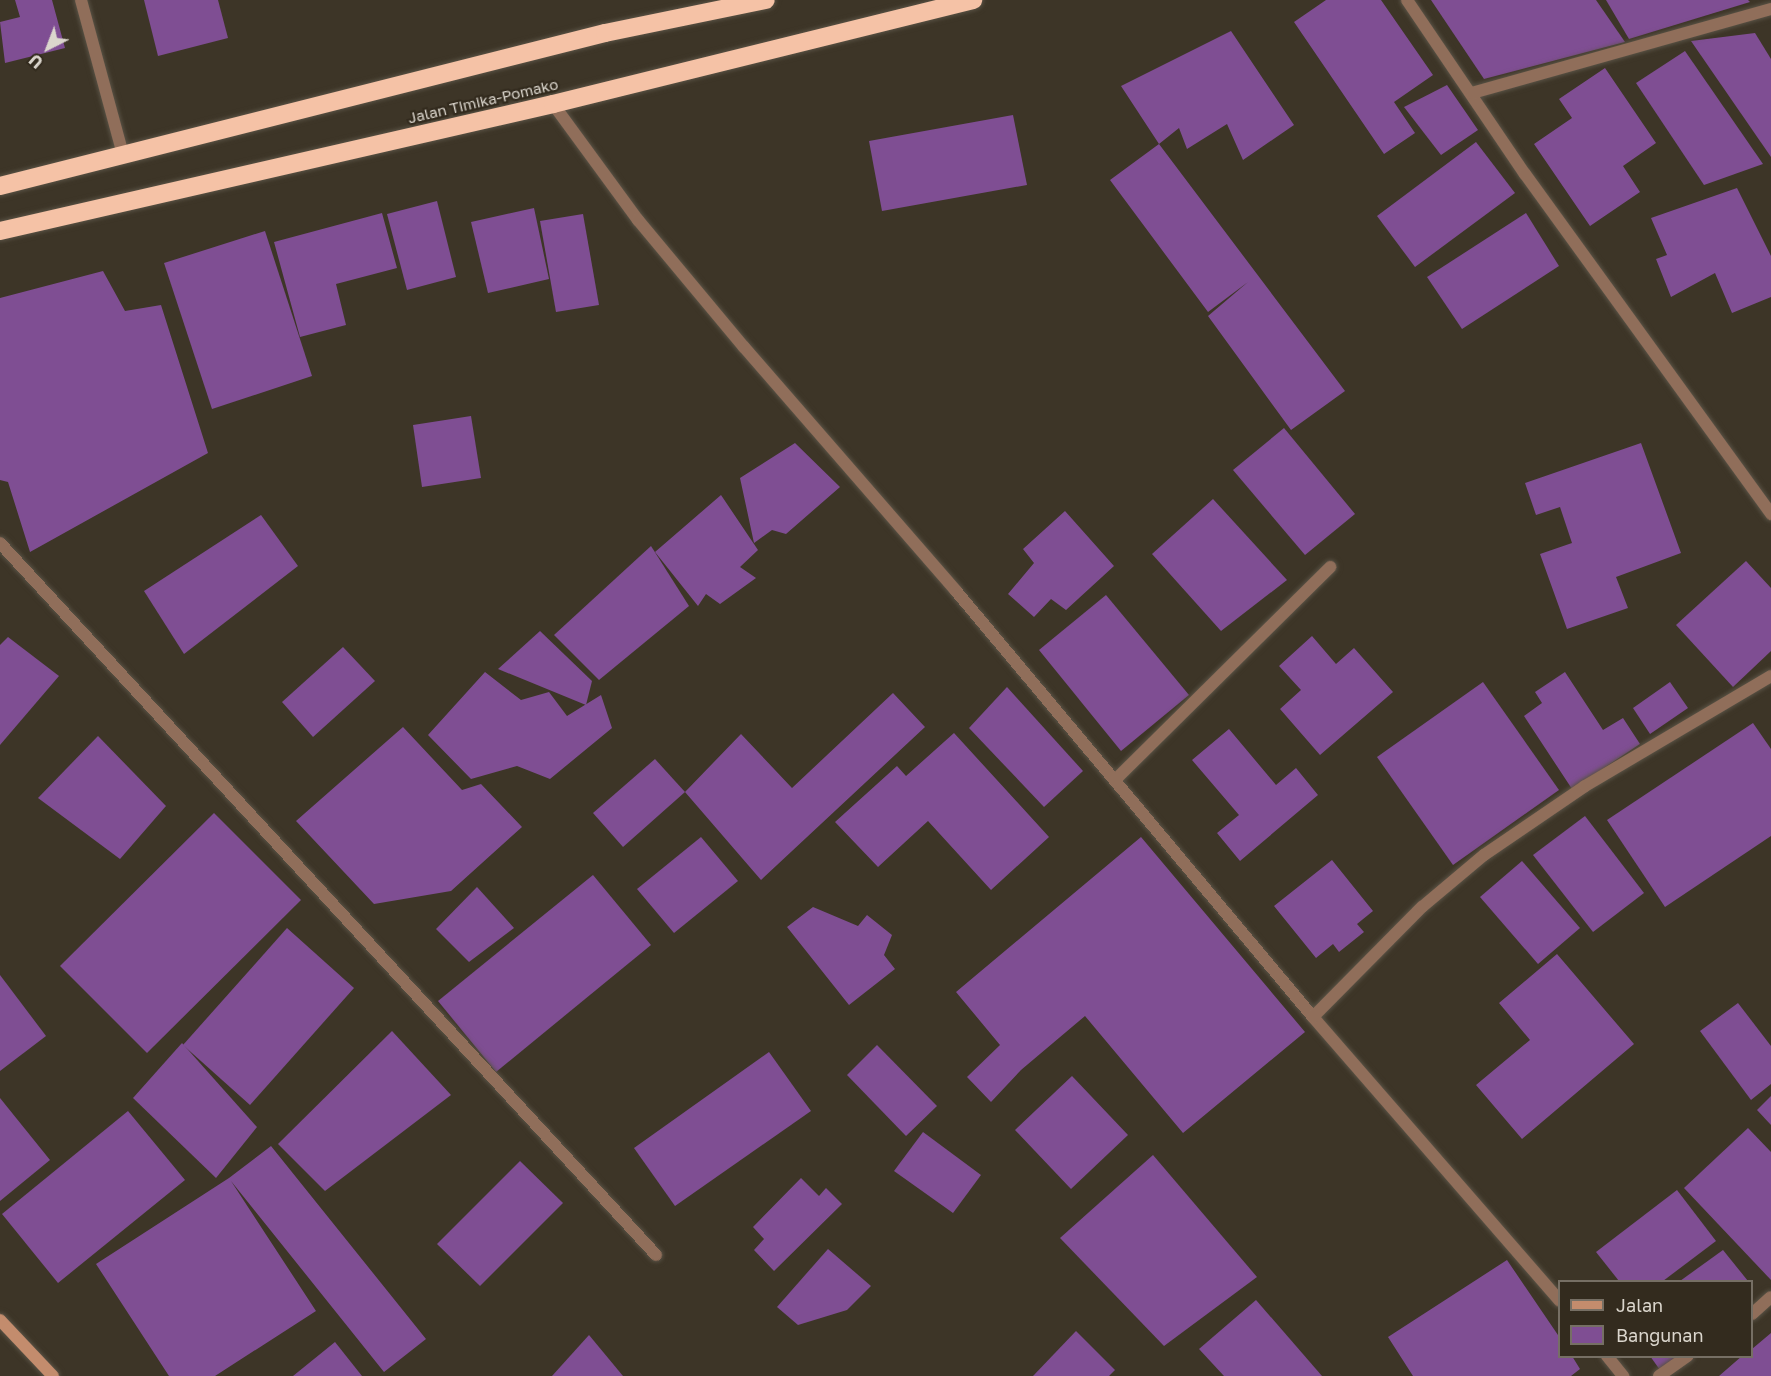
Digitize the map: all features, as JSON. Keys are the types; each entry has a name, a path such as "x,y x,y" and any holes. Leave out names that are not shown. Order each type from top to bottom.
{"highway":[{"path":"0,186 605,33 766,0"},
{"name":"Jalan Timika-Pomako","path":"0,231 553,104 973,0"}],"street":[{"path":"81,0 123,155"},
{"path":"1407,0 1525,174 1771,514"},
{"path":"1472,93 1771,9"},
{"path":"553,104 683,274 1115,780 1313,1017 1558,1299"},
{"path":"0,543 656,1255"},
{"path":"1115,780 1330,567"},
{"path":"1313,1017 1422,907 1484,855 1585,786 1771,676"},
{"path":"1753,1313 1771,1297"},
{"path":"0,1320 53,1376"},
{"path":"1607,1358 1619,1374"},
{"path":"1659,1376 1685,1358"}],"building":[{"path":"15,0 52,0 65,48 5,63 0,22 20,17"},
{"path":"144,0 218,0 228,38 158,56"},
{"path":"1326,0 1381,0 1433,75 1394,102 1415,133 1384,154 1294,22"},
{"path":"1431,0 1596,0 1625,42 1484,79"},
{"path":"1606,0 1748,0 1750,2 1629,39"},
{"path":"1231,31 1294,125 1243,160 1227,124 1187,149 1179,128 1159,144 1121,86"},
{"path":"1755,33 1771,59 1771,157 1691,41"},
{"path":"1685,51 1763,164 1704,185 1636,83"},
{"path":"1605,68 1656,143 1623,166 1640,192 1590,226 1534,144 1572,118 1559,99"},
{"path":"1447,85 1478,130 1441,155 1404,107"},
{"path":"1013,115 1027,185 882,211 869,141"},
{"path":"1476,142 1515,193 1415,267 1377,216"},
{"path":"1159,144 1345,391 1291,430 1208,316 1248,282 1208,312 1110,180"},
{"path":"1737,188 1771,256 1771,297 1732,313 1715,273 1671,297 1656,259 1667,255 1651,218"},
{"path":"437,201 456,277 407,290 387,214"},
{"path":"534,208 549,279 488,293 471,222"},
{"path":"382,213 397,268 336,284 346,325 300,337 274,242"},
{"path":"1526,213 1559,266 1462,329 1427,277"},
{"path":"583,214 599,305 556,312 540,221"},
{"path":"265,231 312,376 212,409 164,263"},
{"path":"103,271 125,311 161,305 208,453 30,552 8,482 0,480 0,298"},
{"path":"471,416 481,478 422,487 413,425"},
{"path":"1284,428 1355,514 1305,555 1233,470"},
{"path":"795,443 840,487 786,534 772,530 754,543 740,478"},
{"path":"1641,443 1681,553 1616,577 1628,608 1567,629 1540,554 1572,543 1560,507 1536,515 1525,483"},
{"path":"721,495 758,550 740,567 756,578 720,604 706,594 698,606 655,552"},
{"path":"1213,499 1287,580 1221,631 1152,554"},
{"path":"1065,511 1114,566 1066,610 1051,599 1034,617 1008,594 1034,563 1023,549"},
{"path":"261,515 298,566 184,654 144,591"},
{"path":"651,546 689,606 599,680 554,635"},
{"path":"1746,561 1771,588 1771,651 1733,687 1676,625"},
{"path":"1106,595 1189,695 1121,751 1039,650"},
{"path":"540,631 592,681 586,705 498,669"},
{"path":"1312,636 1336,664 1354,648 1393,692 1320,755 1280,709 1301,690 1279,666"},
{"path":"8,637 59,676 0,745 0,645"},
{"path":"343,647 375,681 313,737 282,702"},
{"path":"485,672 521,700 549,692 567,716 601,695 612,728 550,779 517,766 471,779 428,735"},
{"path":"1565,672 1603,730 1623,718 1640,744 1572,789 1524,716 1542,703 1535,692"},
{"path":"1483,682 1559,790 1453,865 1377,757"},
{"path":"1670,682 1688,708 1650,734 1633,708"},
{"path":"1007,687 1083,771 1044,807 969,728"},
{"path":"893,693 925,727 761,880 685,792 741,734 792,788"},
{"path":"1753,723 1771,749 1771,836 1665,907 1607,820"},
{"path":"403,727 462,790 481,784 522,827 451,891 374,904 296,821"},
{"path":"1229,729 1276,785 1296,768 1318,795 1240,861 1217,833 1239,815 1192,760"},
{"path":"954,733 1049,837 991,890 928,821 878,867 835,822 897,766 906,776"},
{"path":"98,736 166,806 120,859 38,798"},
{"path":"655,759 685,792 623,847 593,813"},
{"path":"214,813 301,900 147,1053 60,966"},
{"path":"1585,816 1644,893 1593,932 1533,855"},
{"path":"701,837 738,881 674,933 637,889"},
{"path":"1141,837 1305,1032 1183,1133 1085,1016 1021,1070 991,1102 967,1077 1000,1045 956,992"},
{"path":"1332,860 1373,911 1357,924 1364,932 1339,952 1333,944 1316,958 1274,906"},
{"path":"1522,861 1580,928 1538,964 1480,897"},
{"path":"593,875 651,945 496,1072 438,1001"},
{"path":"477,887 514,928 469,962 436,929"},
{"path":"813,907 858,926 867,915 892,935 884,955 895,969 849,1005 787,927"},
{"path":"287,928 354,988 250,1105 183,1045"},
{"path":"1557,954 1634,1044 1522,1139 1476,1085 1530,1040 1499,1003"},
{"path":"0,975 46,1036 0,1071"},
{"path":"1738,1003 1771,1046 1771,1084 1751,1100 1700,1031"},
{"path":"392,1031 451,1095 325,1191 278,1144"},
{"path":"182,1043 257,1127 216,1178 133,1098"},
{"path":"877,1045 937,1106 906,1136 847,1075"},
{"path":"769,1052 811,1111 675,1206 634,1148"},
{"path":"1072,1076 1128,1135 1071,1189 1015,1130"},
{"path":"1771,1096 1771,1125 1757,1110"},
{"path":"0,1098 50,1160 0,1201"},
{"path":"128,1111 185,1180 58,1283 2,1214"},
{"path":"1748,1128 1771,1152 1771,1280 1684,1188"},
{"path":"923,1132 981,1175 953,1213 894,1171"},
{"path":"271,1146 426,1339 384,1372 231,1181 316,1311 215,1376 169,1376 96,1264 229,1178"},
{"path":"1153,1155 1257,1277 1164,1346 1060,1238"},
{"path":"520,1161 563,1203 480,1286 437,1244"},
{"path":"801,1178 819,1196 826,1188 842,1204 774,1271 754,1250 764,1239 753,1227"},
{"path":"1677,1190 1716,1241 1664,1280 1618,1280 1596,1252"},
{"path":"828,1249 871,1286 847,1310 798,1325 777,1307"},
{"path":"1723,1250 1747,1280 1681,1280"},
{"path":"1507,1260 1558,1335 1558,1358 1573,1358 1580,1369 1571,1376 1413,1376 1388,1337"},
{"path":"1256,1300 1322,1376 1224,1376 1199,1349"},
{"path":"1076,1331 1115,1370 1109,1376 1033,1376"},
{"path":"1771,1333 1771,1376 1719,1376 1740,1358 1753,1358 1753,1348"},
{"path":"589,1335 623,1376 552,1376"},
{"path":"335,1342 362,1376 293,1376"},
{"path":"1651,1358 1676,1358 1660,1370"}]}
